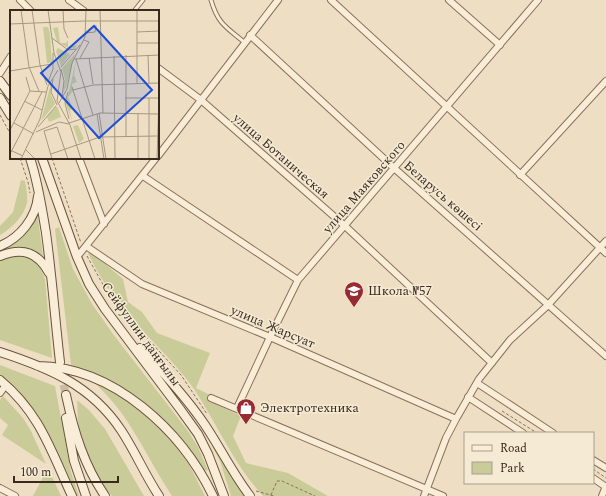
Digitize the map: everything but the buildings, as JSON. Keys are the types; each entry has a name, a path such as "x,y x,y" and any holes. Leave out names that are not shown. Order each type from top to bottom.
{"main road":[{"path":"0,81 10,95"},
{"path":"0,98 10,114"},
{"path":"30,159 38,189 48,251 60,362"},
{"name":"Сейфуллин даңғылы","path":"42,159 77,257 94,293 198,434 208,454 224,496"},
{"path":"0,246 13,239 24,229 34,211 38,189"},
{"path":"0,256 14,251 21,251 34,255 46,268 52,283"},
{"path":"111,316 185,397 205,426 240,483 253,494"},
{"path":"0,352 47,369 83,389 108,412 121,430 159,496"},
{"path":"38,366 54,366 81,373 107,385 149,412 174,436 187,453 206,481 213,496"},
{"path":"3,383 32,414 40,426 72,496"},
{"path":"86,496 74,461 69,439 64,394 83,456 105,496"}],"street":[{"path":"20,0 30,10"},
{"path":"70,0 83,10"},
{"path":"159,154 244,42 278,0"},
{"path":"331,0 606,253"},
{"path":"449,0 500,45"},
{"name":"улица Маяковского","path":"237,408 298,280 538,0"},
{"name":"Беларусь көшесі","path":"250,35 394,168 606,356"},
{"path":"0,73 10,58"},
{"name":"улица Ботаническая","path":"159,69 201,100 345,226 492,363"},
{"path":"520,175 606,81"},
{"path":"79,159 104,224"},
{"path":"77,257 156,159"},
{"path":"143,176 298,280"},
{"path":"424,496 446,438 477,383 510,340 549,304 606,241"},
{"name":"улица Жарсуат","path":"85,248 142,284 270,337 456,419"},
{"path":"0,393 3,383"},
{"path":"477,383 551,432"},
{"path":"468,397 521,432"},
{"path":"211,398 443,496"},
{"path":"594,461 606,468"},
{"path":"594,479 606,487 602,496"},
{"path":"0,488 15,496"}],"lane":[{"path":"135,10 143,0"},
{"path":"211,1 221,23 244,42"}],"path":[{"path":"0,115 10,133"},
{"path":"20,159 31,194"},
{"path":"52,159 85,248 105,288 116,304 181,375 210,419"},
{"path":"500,410 535,432"},
{"path":"594,470 606,478"},
{"path":"271,494 278,481 282,481 315,496"},
{"path":"253,494 254,490 274,496"}],"green space":[{"path":"21,180 25,181 27,203 23,213 16,222 0,235 0,226 13,212"},
{"path":"37,211 43,256 33,250 22,248 0,250"},
{"path":"59,227 73,269 92,304 113,334 188,431 198,447 208,470 204,471 177,435 147,406 113,384 71,365 55,229"},
{"path":"91,252 123,279 128,302 142,312 157,333 210,353 196,388 208,394 208,400 241,416 233,436 246,463 288,473 328,496 263,496 234,458 194,389 176,366 127,313 109,290 88,253"},
{"path":"16,255 27,257 35,262 41,269 45,279 52,358 0,340 0,260"},
{"path":"0,365 55,386 71,472 79,496 75,496 25,400 0,376"},
{"path":"95,383 109,390 135,407 158,427 179,450 188,463 205,496 172,496 124,416"},
{"path":"3,396 23,418 31,431 46,464 2,435 8,425 0,418 0,400"},
{"path":"77,400 89,410 105,429 144,496 112,496 100,480 86,452 80,432"},
{"path":"215,445 246,496 231,496 220,461 212,446"},
{"path":"48,468 61,496 33,496"}],"tunnel":[{"path":"61,373 66,395"}],"place":[{"name":"Школа №57","path":"354,308"},
{"name":"Электротехника","path":"246,425"}]}
